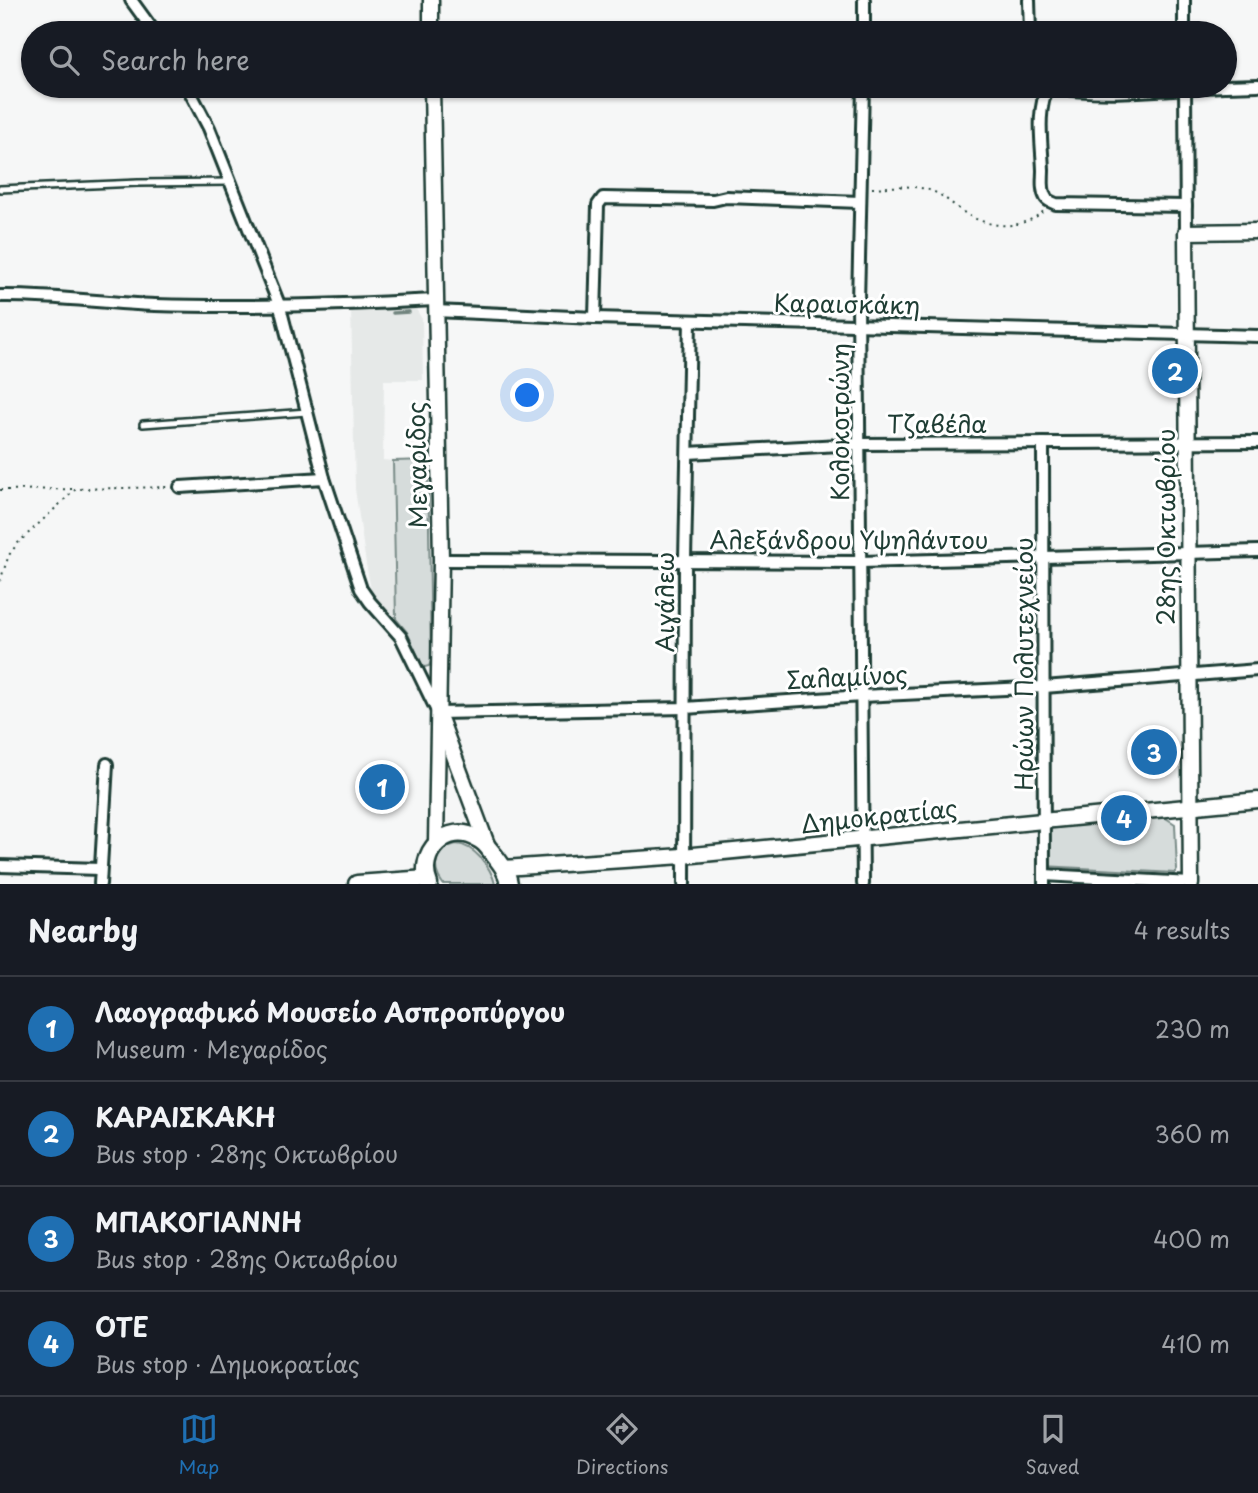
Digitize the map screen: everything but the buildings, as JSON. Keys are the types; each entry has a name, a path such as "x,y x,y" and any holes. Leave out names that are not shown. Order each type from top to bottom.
{"main road":[{"path":"357,884 428,881 427,857 436,842 449,835 461,834 474,836 488,847 507,876"}],"street":[{"path":"131,0 147,21"},
{"path":"430,0 431,21"},
{"path":"864,0 864,21"},
{"path":"1029,0 1030,21"},
{"path":"1184,0 1184,21"},
{"path":"1237,86 1258,85"},
{"path":"193,98 209,128 280,307 324,478 362,589 401,637 438,713 488,847"},
{"name":"Μεγαρίδος","path":"432,98 440,561 436,842"},
{"name":"Κολοκοτρώνη","path":"863,98 859,324 863,884"},
{"path":"1044,98 1041,118 1043,188 1046,198 1056,204 1186,206"},
{"name":"28ης Οκτωβρίου","path":"1185,98 1191,884"},
{"path":"595,318 598,205 603,198 860,202"},
{"path":"1186,232 1258,231"},
{"name":"Καραισκάκη","path":"0,296 69,298 117,304 435,306 595,318 1258,335"},
{"name":"Αιγάλεω","path":"684,884 684,560 690,321"},
{"name":"Τζαβέλα","path":"688,453 860,444 1187,440 1258,442"},
{"name":"Ηρώων Πολυτεχνείου","path":"1043,443 1044,880"},
{"path":"180,487 324,478"},
{"name":"Αλεξάνδρου Υψηλάντου","path":"440,561 861,562 1258,551"},
{"name":"Σαλαμίνος","path":"438,713 685,708 1044,687 1258,670"},
{"path":"100,884 107,764"},
{"name":"Δημοκρατίας","path":"507,876 683,856 1258,800"},
{"path":"0,866 100,869"},
{"path":"1044,880 1200,884"}],"lane":[{"path":"0,189 138,183 231,183"},
{"path":"143,424 307,412"}],"path":[{"path":"860,188 915,186 934,191 969,215 992,225 1009,226 1028,222 1056,204"},
{"path":"0,490 180,487"},
{"path":"0,581 9,555 18,543 76,489"}],"shaded area":[{"path":"351,307 359,310 416,309 422,319 423,380 384,380 383,460 393,461 396,619 372,595 355,489"},
{"path":"428,460 431,661 429,666 425,667 407,632 396,619 393,461"},
{"path":"1161,815 1175,824 1175,873 1043,866 1043,824"},
{"path":"456,844 469,848 481,858 495,884 443,884 437,871 437,860 443,850"}],"waterway":[{"path":"393,313 409,312"}],"place":[{"name":"ΚΑΡΑΙΣΚΑΚΗ","path":"1175,371"},
{"name":"ΜΠΑΚΟΓΙΑΝΝΗ","path":"1154,752"},
{"name":"Λαογραφικό Μουσείο Ασπροπύργου","path":"382,787"},
{"name":"ΟΤΕ","path":"1124,818"}]}
